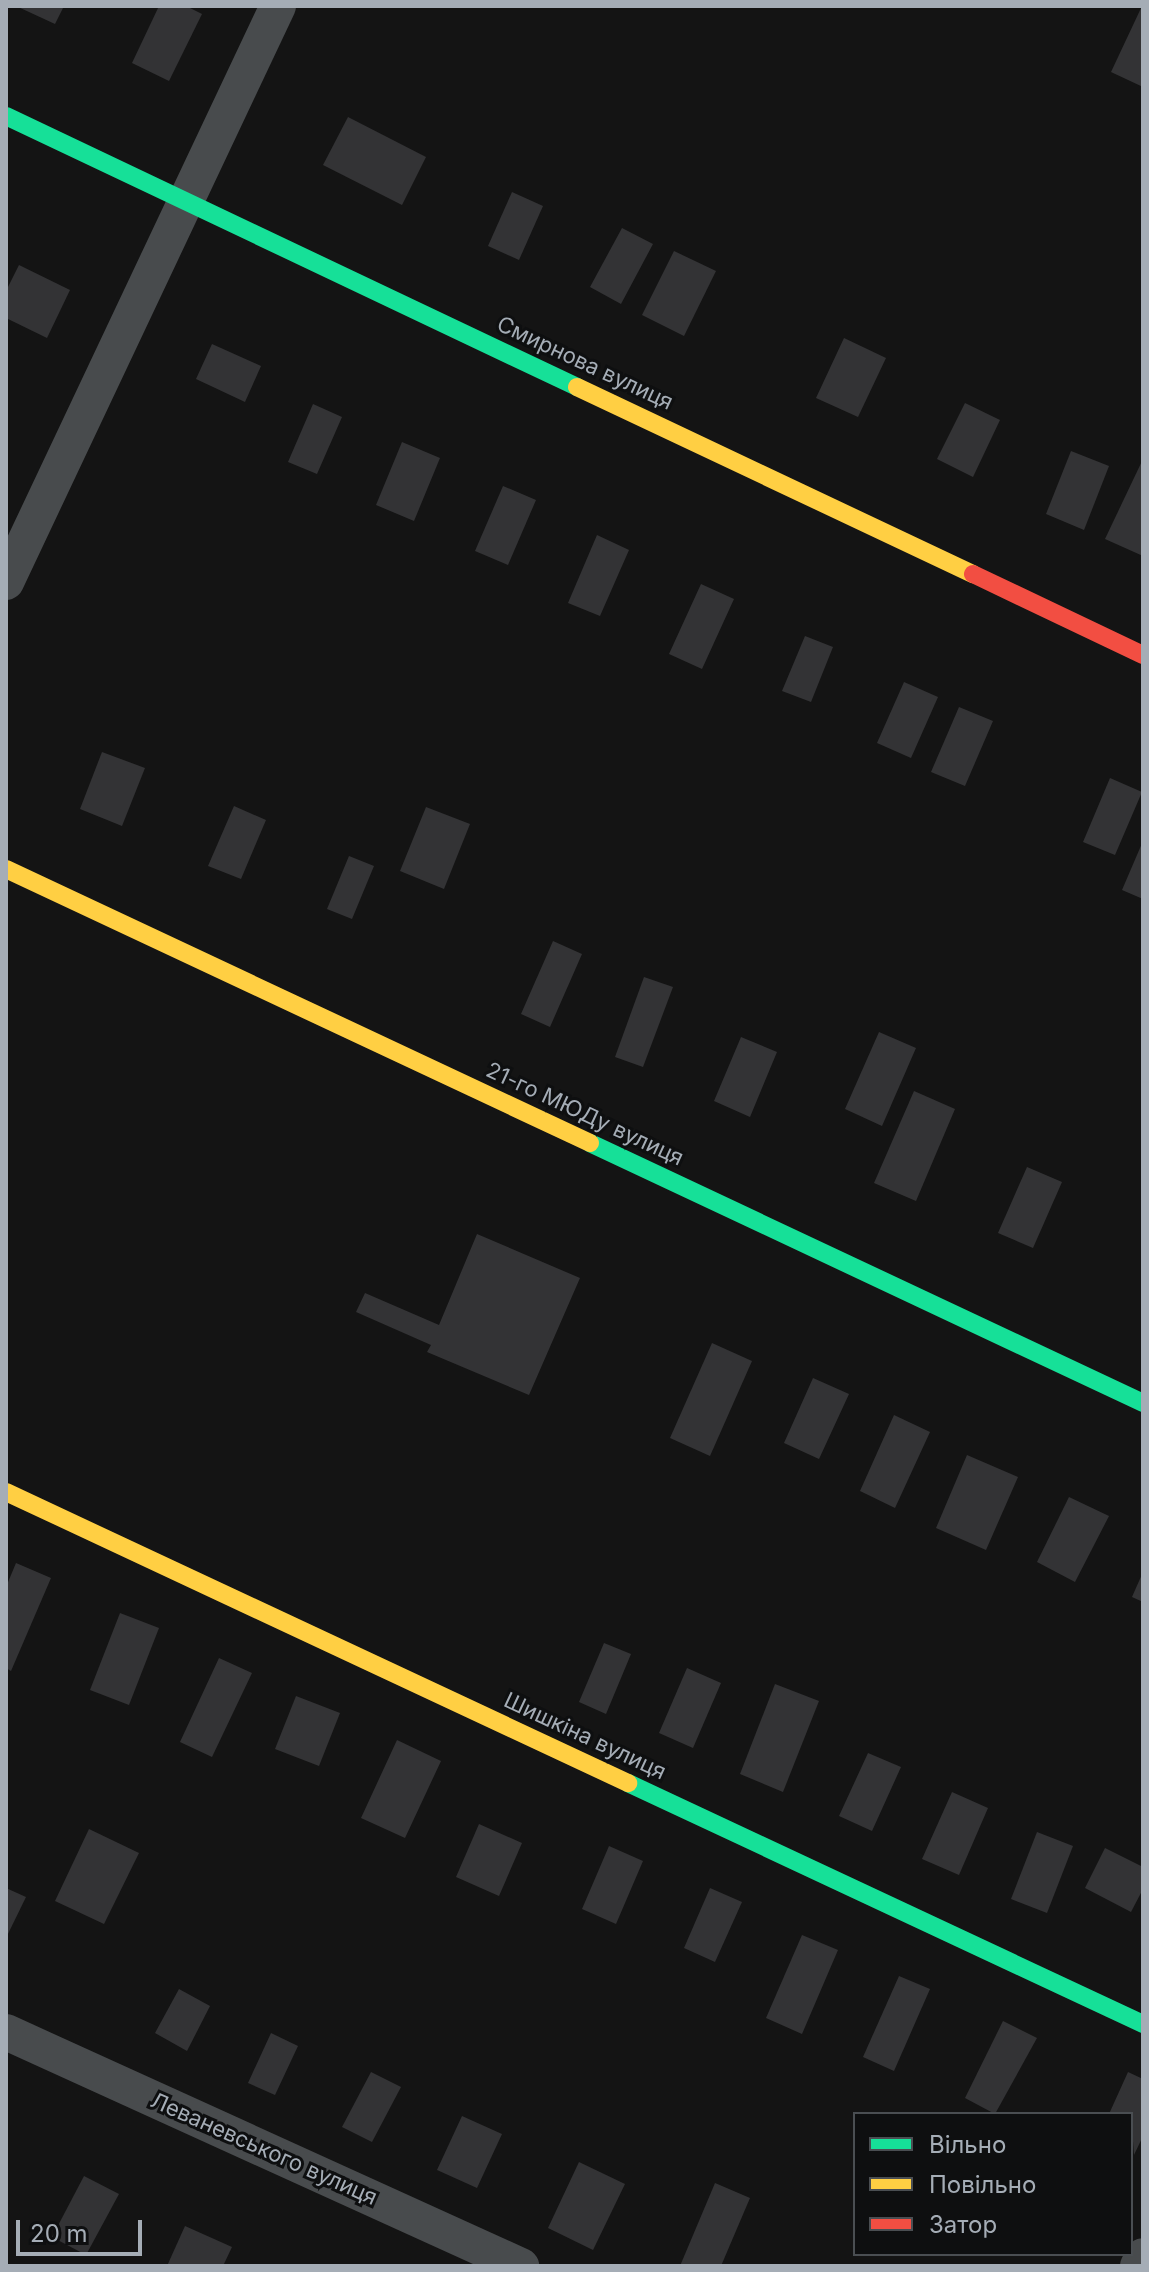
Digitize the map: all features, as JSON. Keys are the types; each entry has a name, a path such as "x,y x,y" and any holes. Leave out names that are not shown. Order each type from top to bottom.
{"street":[{"path":"6,582 184,199 278,6"},
{"name":"Смирнова вулиця","path":"6,116 1143,655"},
{"name":"21-го МЮДу вулиця","path":"6,869 1143,1403"},
{"name":"Шишкіна вулиця","path":"6,1492 1143,2024"},
{"name":"Леваневського вулиця","path":"6,2032 521,2266"},
{"path":"1138,2266 1143,2256"}],"building":[{"path":"16,6 64,6 55,24"},
{"path":"159,6 186,6 202,14 169,81 132,63"},
{"path":"1143,6 1143,87 1111,72"},
{"path":"348,117 426,157 402,205 323,165"},
{"path":"512,192 543,206 519,260 488,246"},
{"path":"622,228 653,244 621,304 590,287"},
{"path":"674,251 716,271 684,336 642,315"},
{"path":"19,265 70,290 47,338 6,318 6,291"},
{"path":"844,338 886,358 858,417 816,398"},
{"path":"212,344 261,366 245,402 196,379"},
{"path":"965,403 1000,420 973,477 937,459"},
{"path":"313,404 342,417 317,474 288,462"},
{"path":"402,442 440,458 414,521 376,505"},
{"path":"1071,451 1109,466 1084,530 1046,514"},
{"path":"1143,459 1143,556 1105,539"},
{"path":"503,486 536,500 508,565 475,551"},
{"path":"597,535 629,550 600,616 568,603"},
{"path":"701,584 734,599 702,669 669,654"},
{"path":"805,636 833,647 811,702 782,691"},
{"path":"904,682 938,697 911,758 877,743"},
{"path":"959,707 993,721 965,786 931,772"},
{"path":"102,752 145,768 122,826 80,809"},
{"path":"1110,778 1142,792 1115,855 1083,842"},
{"path":"234,806 266,820 241,879 208,866"},
{"path":"426,807 470,824 444,889 400,871"},
{"path":"1143,841 1143,899 1122,890"},
{"path":"349,856 374,866 352,919 327,909"},
{"path":"553,941 582,954 550,1027 521,1014"},
{"path":"644,977 673,987 643,1067 615,1057"},
{"path":"879,1032 916,1048 882,1126 845,1109"},
{"path":"741,1037 777,1052 750,1117 714,1101"},
{"path":"914,1091 955,1109 916,1201 874,1183"},
{"path":"1027,1167 1062,1182 1033,1248 998,1233"},
{"path":"477,1234 580,1278 529,1395 427,1352 431,1345 356,1312 365,1293 439,1325"},
{"path":"712,1343 752,1361 710,1456 670,1438"},
{"path":"813,1378 849,1394 819,1459 784,1443"},
{"path":"894,1415 930,1432 895,1508 860,1491"},
{"path":"967,1455 1018,1477 986,1550 936,1528"},
{"path":"1069,1497 1109,1516 1075,1582 1037,1562"},
{"path":"16,1563 51,1578 11,1671 6,1668 6,1587"},
{"path":"1143,1572 1143,1602 1132,1597"},
{"path":"120,1613 159,1628 129,1705 90,1690"},
{"path":"604,1643 631,1654 606,1714 579,1702"},
{"path":"219,1658 252,1673 212,1757 180,1742"},
{"path":"687,1668 721,1683 693,1748 659,1733"},
{"path":"775,1684 819,1701 783,1792 740,1774"},
{"path":"296,1696 340,1713 319,1766 275,1749"},
{"path":"397,1740 441,1761 405,1838 361,1818"},
{"path":"868,1753 901,1767 872,1831 839,1816"},
{"path":"952,1792 988,1808 959,1875 922,1859"},
{"path":"479,1824 522,1843 499,1896 456,1877"},
{"path":"89,1829 139,1853 104,1924 55,1901"},
{"path":"1037,1832 1073,1846 1047,1913 1011,1899"},
{"path":"609,1846 643,1861 616,1924 582,1909"},
{"path":"1105,1848 1143,1867 1143,1889 1131,1912 1085,1888"},
{"path":"6,1888 26,1897 6,1938"},
{"path":"710,1888 742,1902 715,1962 684,1948"},
{"path":"802,1935 838,1950 802,2034 766,2018"},
{"path":"899,1976 930,1989 894,2071 863,2057"},
{"path":"179,1989 210,2006 187,2051 155,2033"},
{"path":"1003,2021 1037,2038 996,2112 965,2098"},
{"path":"271,2033 298,2046 275,2095 248,2083"},
{"path":"371,2072 401,2087 372,2142 342,2127"},
{"path":"1128,2072 1143,2079 1143,2136 1134,2155 1133,2112 1110,2112"},
{"path":"462,2116 502,2134 477,2188 437,2170"},
{"path":"579,2162 625,2184 593,2250 548,2228"},
{"path":"84,2176 119,2194 86,2255 52,2237"},
{"path":"715,2183 750,2198 721,2266 680,2266"},
{"path":"185,2226 232,2247 223,2266 167,2266"}],"traffic: fast":[{"path":"6,116 577,387"},
{"path":"590,1143 1143,1403"},
{"path":"628,1783 1143,2024"}],"traffic: slow":[{"path":"577,387 973,574"},
{"path":"6,869 590,1143"},
{"path":"6,1492 628,1783"}],"traffic: jam":[{"path":"973,574 1143,655"}]}
